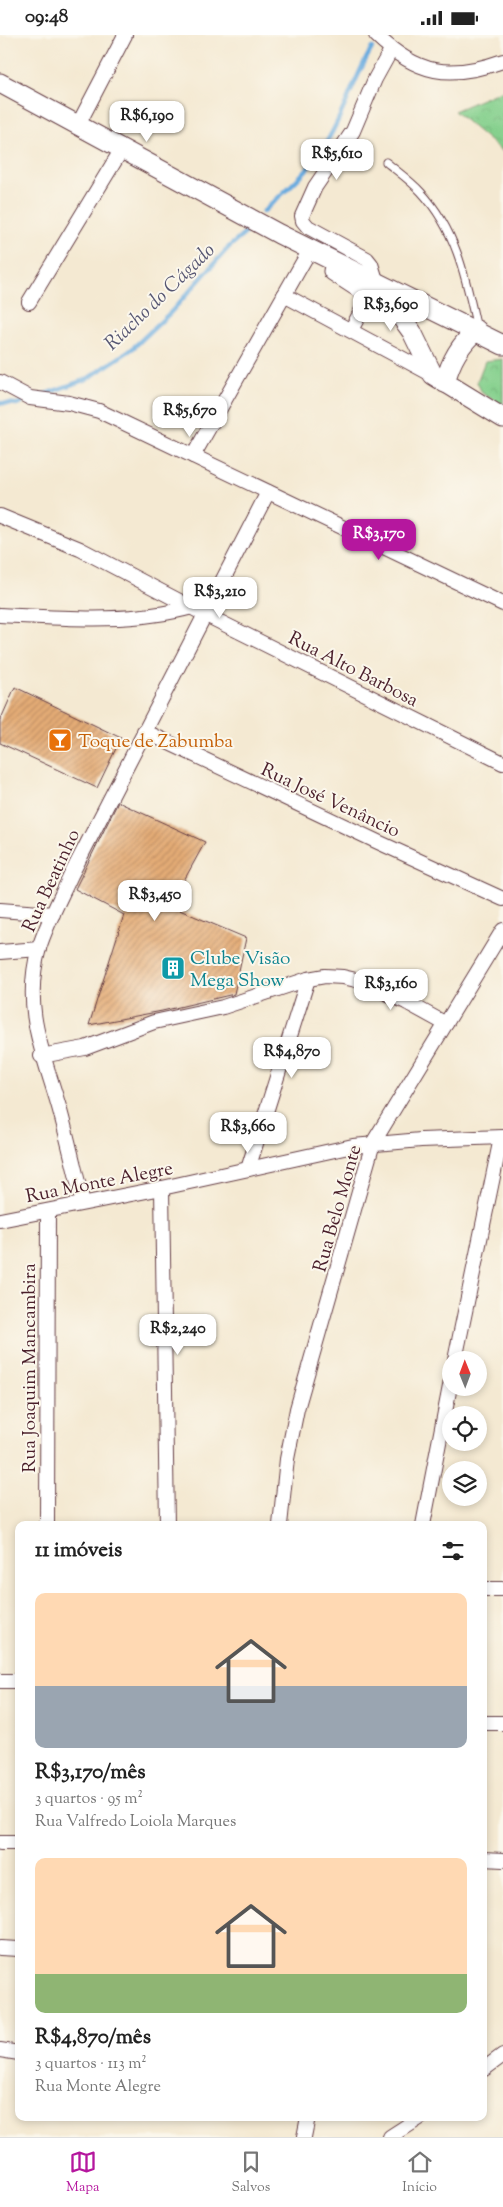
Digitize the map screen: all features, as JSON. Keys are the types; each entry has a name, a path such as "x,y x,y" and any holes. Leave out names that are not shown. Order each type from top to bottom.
{"main road":[{"path":"1,86 78,125 279,234 373,288 406,323 439,379 503,417"},
{"path":"279,234 307,255 373,288 477,330 503,345"},
{"path":"439,379 466,339 477,330"}],"street":[{"path":"78,125 124,35"},
{"path":"376,35 391,50 410,62 434,71 460,73 503,61"},
{"path":"351,330 373,288 371,264 367,259 308,227 302,216 315,187 352,131 375,79 391,50"},
{"path":"29,302 122,149"},
{"path":"193,456 307,255"},
{"path":"284,295 439,379"},
{"path":"0,382 13,391 30,398 69,403 99,411 503,605"},
{"name":"Rua Beatinho","path":"83,1203 59,1109 36,1035 33,1006 34,980 39,949 53,914 144,731 206,615 268,492"},
{"name":"Rua Alto Barbosa","path":"0,516 80,549 206,615 503,763"},
{"path":"0,615 110,617 173,612 192,607"},
{"name":"Rua José Venâncio","path":"144,731 503,899"},
{"path":"0,910 53,914"},
{"name":"Rua Belo Monte","path":"280,1521 287,1459 297,1409 373,1143 503,930"},
{"path":"0,951 39,949"},
{"path":"41,1056 85,1048 154,1022 238,1003 308,979 325,976 343,977 360,981 406,1002 446,1024"},
{"path":"248,1169 308,979"},
{"path":"458,1351 502,1137"},
{"name":"Rua Monte Alegre","path":"0,1219 162,1188 326,1151 373,1143 502,1137"},
{"path":"162,1188 167,1521"},
{"name":"Rua Joaquim Mancambira","path":"47,1521 48,1211"},
{"path":"424,1521 448,1396"},
{"path":"487,1589 503,1589"},
{"path":"0,1681 15,1681"},
{"path":"487,1723 503,1723"},
{"path":"0,1843 15,1843"},
{"path":"487,1859 503,1860"},
{"path":"0,1948 15,1949"},
{"path":"0,2050 15,2052"},
{"path":"487,2067 503,2055"},
{"path":"304,2137 307,2121"},
{"path":"390,2137 414,2121"}],"lane":[{"path":"386,162 421,191 450,232 467,282 477,330"}],"green space":[{"path":"503,90 503,152 454,111"},
{"path":"503,359 503,405 482,393 477,382 485,361"}],"building":[{"name":"Toque de Zabumba","path":"15,687 121,738 97,788 0,743 0,721"},
{"name":"Clube Visão Mega Show","path":"118,802 205,842 170,906 246,938 234,994 162,1011 89,1025 124,915 75,889"}],"waterway":[{"name":"Riacho do Cágado","path":"263,212 301,176 322,150 372,48"},
{"name":"Riacho do Cágado","path":"42,395 87,379 132,349 171,312 229,247 249,230"},
{"name":"Riacho do Cágado","path":"0,403 17,404 28,400"}],"place":[{"name":"Toque de Zabumba","path":"60,740"},
{"name":"Clube Visão Mega Show","path":"173,968"}]}
